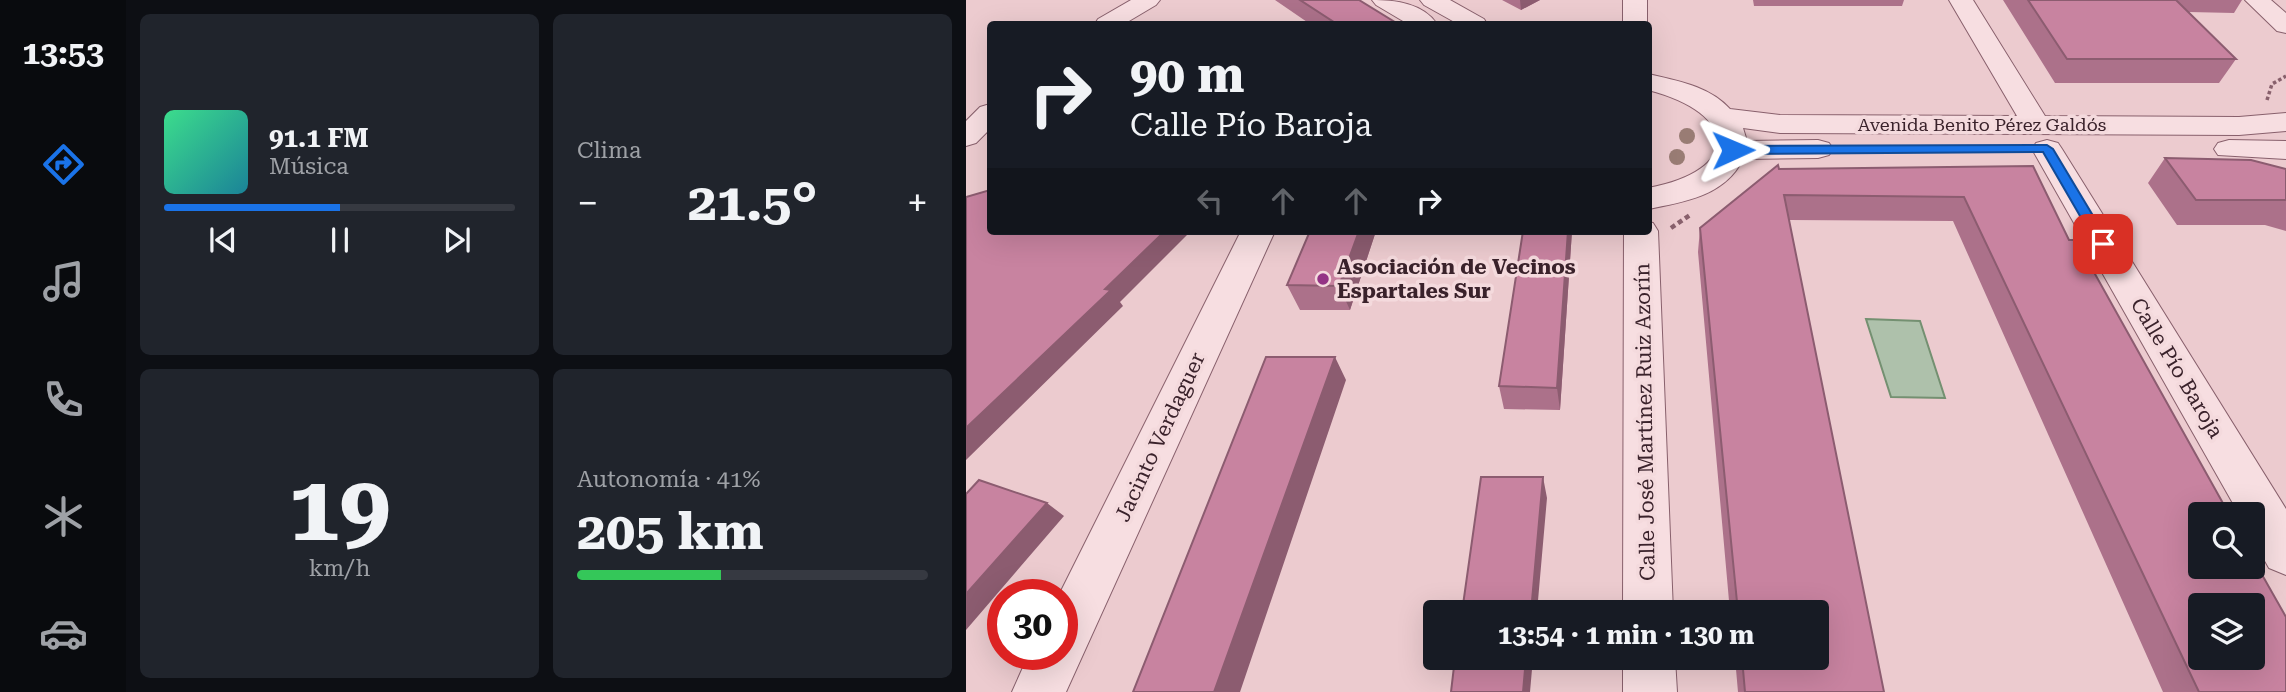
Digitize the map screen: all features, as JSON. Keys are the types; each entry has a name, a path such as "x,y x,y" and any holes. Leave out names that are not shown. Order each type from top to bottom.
{"street":[{"path":"1112,21 1148,0"},
{"path":"1384,0 1420,21"},
{"path":"1432,0 1470,21"},
{"path":"1635,0 1635,21"},
{"name":"Calle Pío Baroja","path":"1961,0 2286,552"},
{"path":"2257,0 2286,26"},
{"path":"1652,83 1693,93 1713,104 1725,117 1733,133 1733,150 1725,166 1713,178 1687,191 1652,198"},
{"path":"966,136 987,116"},
{"name":"Avenida Benito Pérez Galdós","path":"1733,150 2041,136 2249,116 2286,122"},
{"name":"Avenida Benito Pérez Galdós","path":"1725,117 1780,124 2286,150"},
{"path":"966,136 987,136"},
{"name":"Jacinto Verdaguer","path":"1078,609 1256,235"},
{"name":"Calle José Martínez Ruiz Azorín","path":"1641,235 1648,600"},
{"path":"1039,692 1049,670"},
{"path":"1649,670 1650,692"}],"path":[{"path":"2249,116 2267,102 2269,87 2274,80 2286,76"}],"shaded area":[{"path":"1866,319 1920,321 1945,398 1891,397"}],"building":[{"path":"1300,0 1359,0 1393,21 1332,21"},
{"path":"2028,0 2176,0 2236,59 2067,59"},
{"path":"2165,158 2251,160 2286,169 2286,200 2196,200"},
{"path":"1778,165 1779,169 2033,166 2069,240 2076,240 2222,502 2188,502 2188,579 2264,579 2286,617 2286,692 2199,692 2189,670 2265,670 2265,593 2188,593 2188,669 1964,197 1784,195 1884,692 1745,692 1743,670 1829,670 1829,600 1737,600 1700,228"},
{"path":"987,191 987,235 1161,235 1105,289 1111,290 966,428 966,197"},
{"path":"1308,235 1358,235 1339,286 1287,285"},
{"path":"1522,235 1568,235 1557,388 1499,386"},
{"path":"1266,357 1335,357 1214,692 1133,692"},
{"path":"1481,477 1543,477 1532,600 1464,600"},
{"path":"979,480 1047,503 966,594 966,494"},
{"path":"1454,670 1525,670 1523,692 1451,692"}],"place":[{"name":"Asociación de Vecinos Espartales Sur","path":"1323,279"}],"route":[{"path":"1733,150 2047,149 2103,244"}]}
